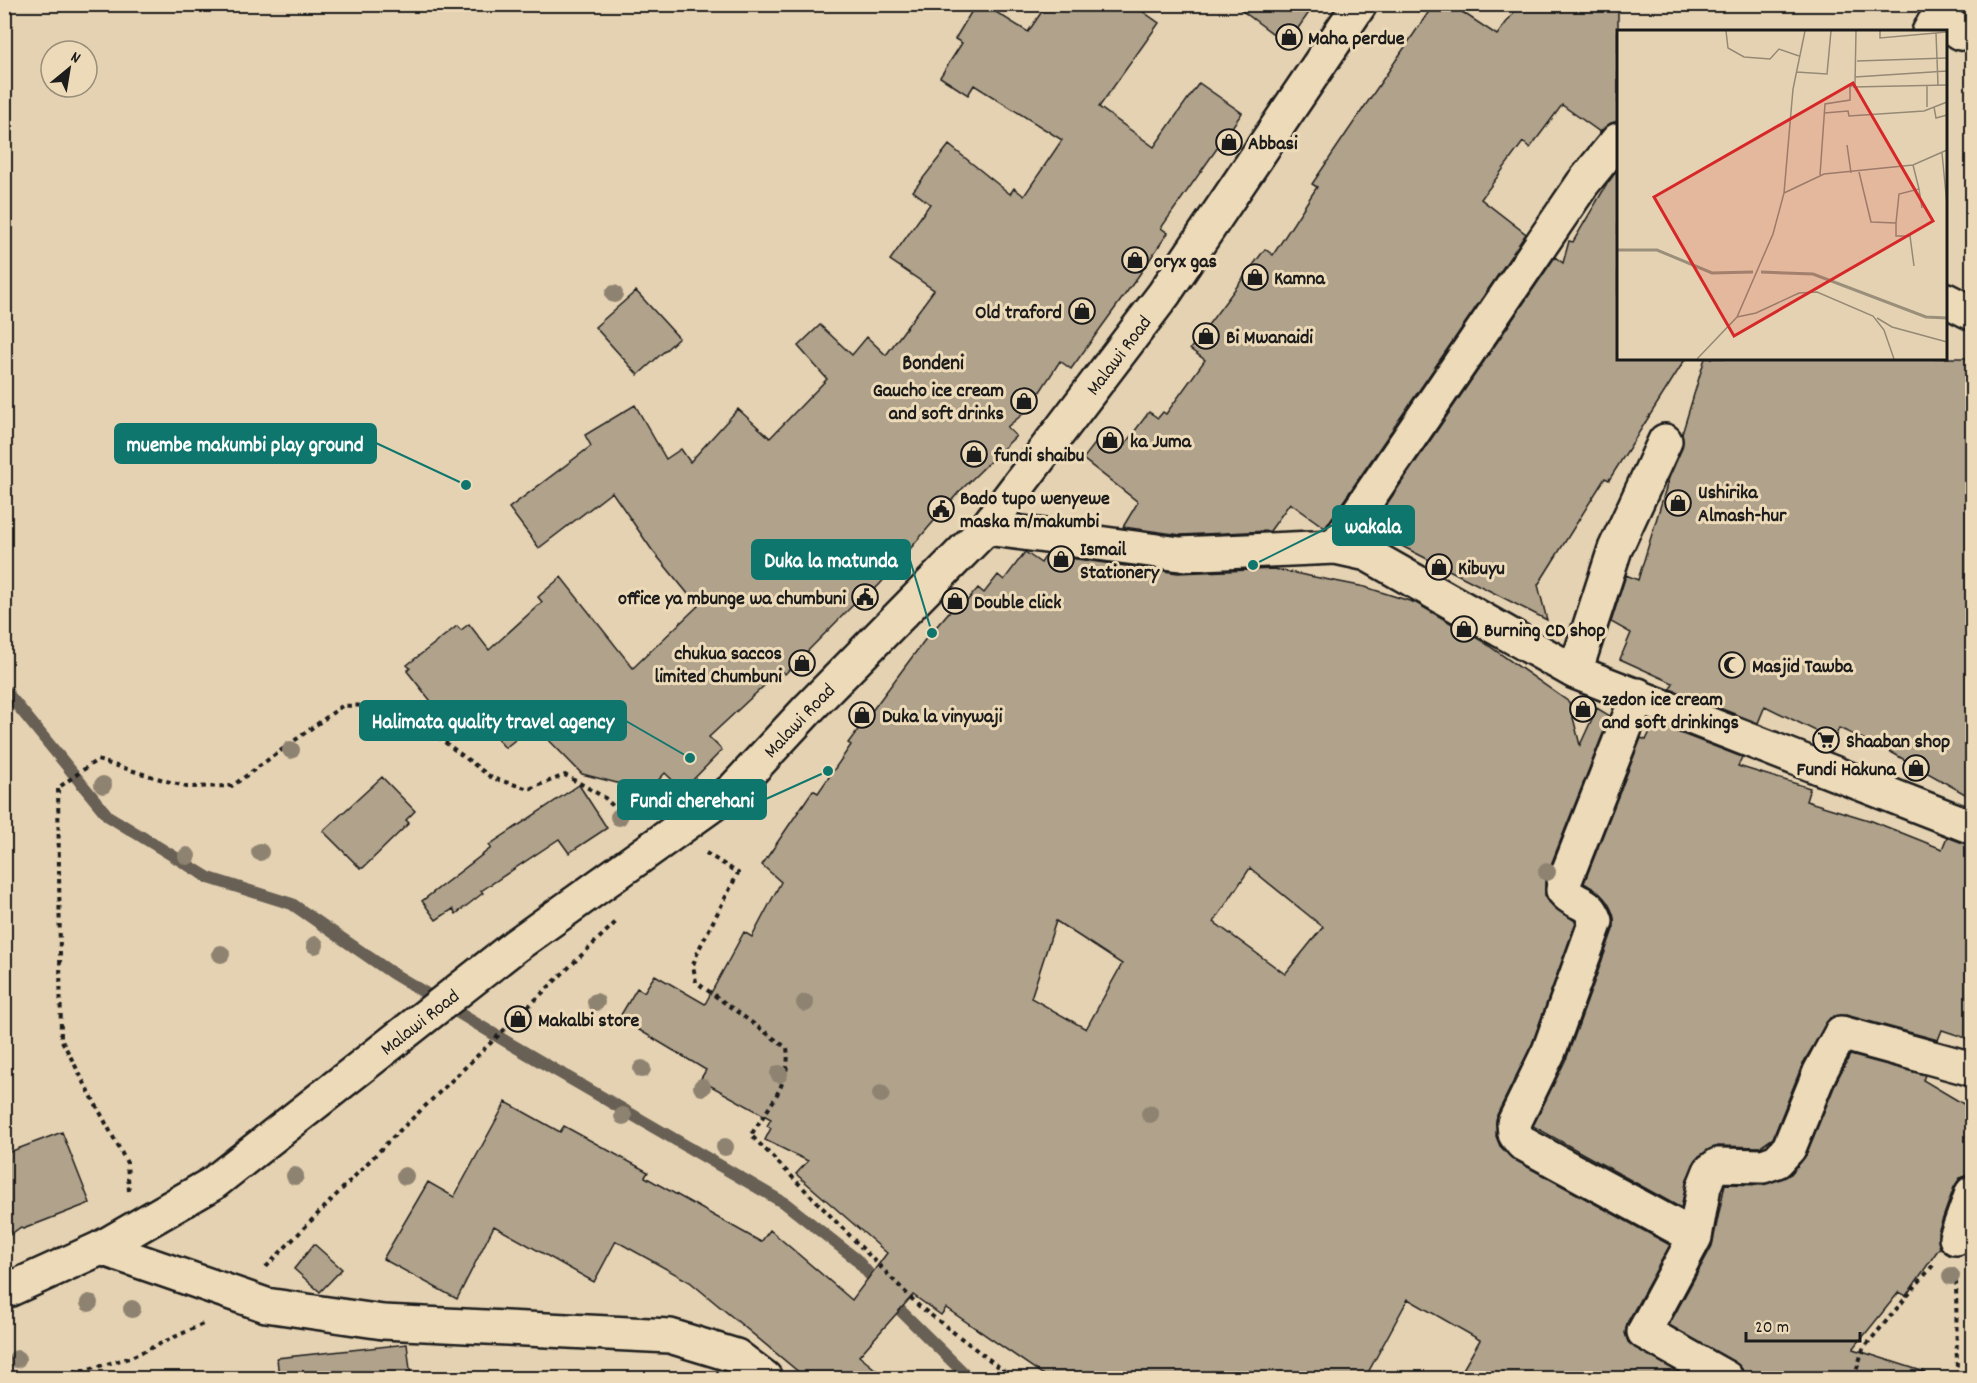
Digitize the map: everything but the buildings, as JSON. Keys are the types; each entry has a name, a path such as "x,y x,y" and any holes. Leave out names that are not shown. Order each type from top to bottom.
{"street":[{"name":"Malawi Road","path":"4,1292 101,1248 212,1184 369,1058 515,946 733,790 810,707 986,528 1164,294 1360,4"},
{"path":"1930,30 1934,23 1943,21 1969,34"},
{"path":"1335,547 1583,183 1617,141"},
{"path":"1947,300 1972,313"},
{"path":"1575,672 1615,549 1665,441"},
{"path":"986,528 1180,554 1335,547 1367,554 1575,672 1972,827"},
{"path":"1638,695 1564,883 1563,890 1568,896 1592,909 1596,921 1549,1052 1514,1123 1515,1134 1522,1143 1695,1237"},
{"path":"1726,1378 1644,1332 1695,1237 1704,1186 1710,1171 1718,1165 1763,1166 1777,1161 1789,1148 1820,1072 1840,1033 1972,1069"},
{"path":"1956,1239 1972,1193"},
{"path":"101,1248 266,1305 384,1322 670,1336 736,1356 765,1378"}],"path":[{"path":"129,1195 128,1163 61,1039 58,788 97,760 187,787 232,786 342,706 377,705 438,737 492,778 529,789 565,775 604,797 656,847"},
{"path":"701,850 738,873 699,949 693,965 696,982 787,1048 789,1062 785,1079 751,1135 919,1306 1003,1370 1009,1378"},
{"path":"55,1378 129,1358 202,1326 238,1295 390,1140 571,967"},
{"path":"1854,1378 1863,1349 1956,1239"},
{"path":"1956,1239 1957,1378"},
{"path":"995,1378 1003,1370"}],"waterway":[{"path":"4,689 108,816 209,878 292,904 392,973 786,1204 856,1259 899,1309 969,1378"}],"place":[{"name":"Maha perdue","path":"1289,37"},
{"name":"Abbasi","path":"1229,142"},
{"name":"oryx gas","path":"1135,260"},
{"name":"Kamna","path":"1255,277"},
{"name":"Old traford","path":"1082,311"},
{"name":"Bi Mwanaidi","path":"1206,336"},
{"name":"Gaucho ice cream and soft drinks","path":"1024,401"},
{"name":"ka Juma","path":"1110,440"},
{"name":"fundi shaibu","path":"974,454"},
{"name":"muembe makumbi play ground","path":"466,485"},
{"name":"Ushirika Almash-hur","path":"1678,503"},
{"name":"Bado tupo wenyewe maska m/makumbi","path":"941,509"},
{"name":"Ismail Stationery","path":"1061,559"},
{"name":"wakala","path":"1253,565"},
{"name":"Kibuyu","path":"1439,567"},
{"name":"office ya mbunge wa chumbuni","path":"865,597"},
{"name":"Double click","path":"955,601"},
{"name":"Burning CD shop","path":"1464,629"},
{"name":"Duka la matunda","path":"932,633"},
{"name":"chukua saccos limited Chumbuni","path":"802,663"},
{"name":"Masjid Tawba","path":"1732,665"},
{"name":"zedon ice cream and soft drinkings","path":"1583,709"},
{"name":"Duka la vinywaji","path":"862,715"},
{"name":"Shaaban shop","path":"1826,740"},
{"name":"Halimata quality travel agency","path":"690,758"},
{"name":"Fundi Hakuna","path":"1916,768"},
{"name":"Fundi cherehani","path":"828,771"},
{"name":"Makalbi store","path":"518,1019"}],"district":[{"name":"Bondeni","path":"933,362"}]}
